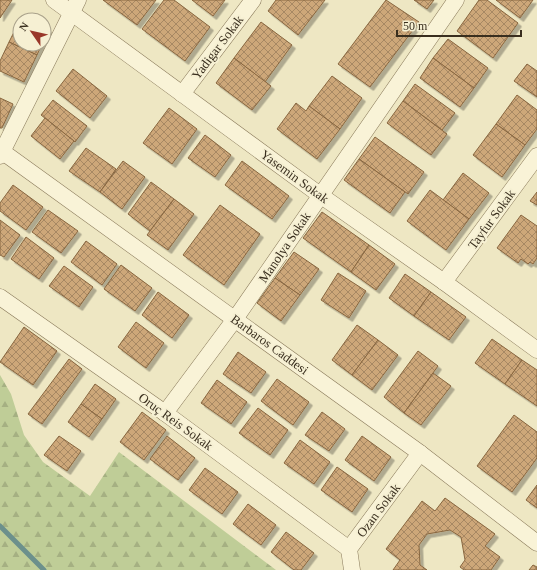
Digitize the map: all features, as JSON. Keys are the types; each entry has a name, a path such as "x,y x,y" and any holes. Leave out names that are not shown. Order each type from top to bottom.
{"street":[{"name":"Yasemin Sokak","path":"54,0 75,6 182,94 320,195 444,282 537,350"},
{"name":"Yadigar Sokak","path":"182,94 253,0"},
{"name":"Manolya Sokak","path":"165,412 235,319 456,0"},
{"path":"1,153 75,6"},
{"name":"Barbaros Caddesi","path":"1,153 235,319 420,453 537,543"},
{"name":"Tayfur Sokak","path":"444,282 537,156"},
{"name":"Oruç Reis Sokak","path":"0,298 165,412 349,549"},
{"name":"Ozan Sokak","path":"352,570 349,549 420,453"}],"green space":[{"path":"0,375 11,394 24,435 43,462 90,496 119,452 276,570 0,570"}],"building":[{"path":"0,0 12,0 0,18"},
{"path":"103,0 156,0 137,25"},
{"path":"164,0 174,0 210,27 185,61 142,29"},
{"path":"192,0 225,0 213,16"},
{"path":"276,0 325,0 298,35 268,11"},
{"path":"386,0 419,22 370,87 338,64"},
{"path":"414,0 434,0 427,9"},
{"path":"479,0 487,0 518,23 493,58 457,31"},
{"path":"496,0 533,0 520,18"},
{"path":"261,22 292,45 265,82 234,58"},
{"path":"12,36 12,43 9,42"},
{"path":"448,39 488,68 474,88 433,58"},
{"path":"9,42 12,43 12,52 31,52 37,55 24,82 0,71 0,61"},
{"path":"31,52 38,52 37,55"},
{"path":"234,58 271,86 252,110 216,83"},
{"path":"433,58 474,88 460,107 420,78"},
{"path":"527,64 537,71 537,97 514,81"},
{"path":"73,69 107,96 90,118 56,91"},
{"path":"332,76 362,98 340,129 309,106"},
{"path":"415,84 455,113 442,130 403,101"},
{"path":"517,95 537,110 537,129 525,145 496,124"},
{"path":"0,98 13,104 2,128 0,128"},
{"path":"53,100 87,126 75,142 41,115"},
{"path":"403,101 447,134 431,155 387,123"},
{"path":"296,103 306,111 309,106 340,129 317,159 277,129"},
{"path":"169,108 197,129 172,164 143,143"},
{"path":"45,118 74,141 60,159 31,136"},
{"path":"496,124 525,145 502,177 473,155"},
{"path":"205,135 231,155 215,177 188,158"},
{"path":"375,137 424,172 408,194 359,159"},
{"path":"86,148 116,169 100,192 69,171"},
{"path":"359,159 405,192 390,213 344,180"},
{"path":"123,161 145,177 122,209 100,192"},
{"path":"242,161 289,196 272,219 225,185"},
{"path":"463,173 489,193 469,219 443,200"},
{"path":"151,182 174,199 150,231 128,214"},
{"path":"13,185 43,207 26,230 0,211 0,203"},
{"path":"430,190 469,219 446,250 407,221"},
{"path":"537,192 537,205 530,201"},
{"path":"174,199 194,214 168,250 147,235"},
{"path":"220,205 260,234 224,285 183,255"},
{"path":"48,210 78,231 61,253 32,232"},
{"path":"322,212 369,245 351,272 303,238"},
{"path":"521,215 537,226 537,258 533,264 530,262 528,264 521,259 518,263 497,248"},
{"path":"0,220 20,235 4,257 0,255"},
{"path":"26,237 54,258 39,279 11,259"},
{"path":"86,241 117,264 102,285 71,262"},
{"path":"369,245 395,264 376,290 351,272"},
{"path":"294,252 319,269 300,295 275,278"},
{"path":"121,265 152,288 135,311 104,289"},
{"path":"64,266 93,287 79,307 49,286"},
{"path":"338,273 366,291 349,318 321,300"},
{"path":"405,274 431,292 414,316 389,298"},
{"path":"275,278 300,295 281,321 257,303"},
{"path":"158,292 189,315 172,338 142,315"},
{"path":"431,292 466,317 449,340 414,316"},
{"path":"136,322 164,343 146,368 118,347"},
{"path":"357,325 378,340 352,375 332,360"},
{"path":"24,327 57,351 33,385 0,362"},
{"path":"492,339 522,360 505,384 475,363"},
{"path":"378,340 398,355 372,390 352,375"},
{"path":"418,351 438,366 404,413 384,397"},
{"path":"238,352 266,372 251,393 223,374"},
{"path":"69,359 82,369 42,424 28,414"},
{"path":"522,360 537,370 537,406 505,384"},
{"path":"433,373 451,386 421,425 404,413"},
{"path":"277,379 309,402 293,425 261,401"},
{"path":"217,380 247,402 231,424 201,403"},
{"path":"95,384 116,399 102,419 81,404"},
{"path":"81,404 102,419 89,437 68,422"},
{"path":"258,408 288,430 270,455 239,433"},
{"path":"142,412 166,430 144,460 120,442"},
{"path":"322,412 345,429 329,451 305,435"},
{"path":"514,415 537,432 537,458 512,492 477,466"},
{"path":"59,436 81,451 67,471 44,455"},
{"path":"167,436 195,458 178,480 150,459"},
{"path":"362,436 391,457 374,481 345,460"},
{"path":"300,440 330,462 314,484 284,463"},
{"path":"337,467 368,489 352,512 321,490"},
{"path":"205,468 238,492 222,514 189,490"},
{"path":"537,485 537,508 526,500"},
{"path":"445,498 495,534 485,546 500,557 491,570 464,570 460,567 465,560 461,537 450,530 427,534 419,545 420,565 427,570 393,570 400,560 386,549 422,501 435,511"},
{"path":"248,504 276,525 261,545 233,524"},
{"path":"286,532 314,553 301,570 294,570 271,552"},
{"path":"533,565 537,567 537,570 529,570"}],"waterway":[{"path":"0,526 44,570"}]}
